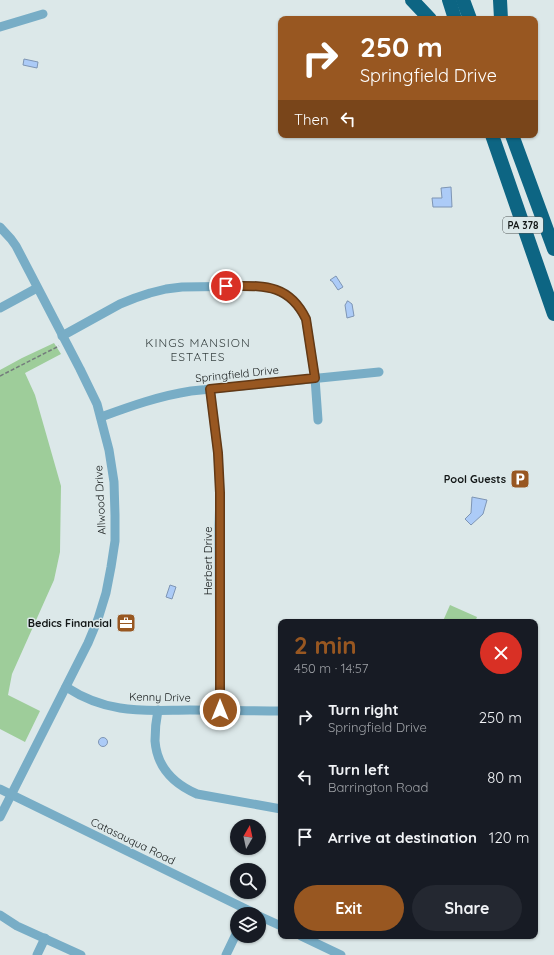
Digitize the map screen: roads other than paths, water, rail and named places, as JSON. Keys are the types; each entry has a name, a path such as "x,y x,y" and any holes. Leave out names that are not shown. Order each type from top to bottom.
{"highway":[{"path":"412,0 427,16"},
{"path":"449,0 454,16"},
{"path":"463,0 469,16"},
{"path":"500,0 501,16"},
{"name":"PA 378","path":"493,138 554,314"},
{"path":"513,138 533,190"},
{"path":"521,138 533,190"},
{"name":"PA 378","path":"533,190 554,249"}],"street":[{"path":"0,27 43,14"},
{"name":"Allwood Drive","path":"0,817 88,643 98,619 106,593 113,554 116,515 114,482 109,450 97,404 16,246 2,229"},
{"path":"64,339 120,304 166,289 182,287 264,286 274,288 293,300 302,310 306,319 315,378 318,420"},
{"path":"0,308 37,288"},
{"name":"Springfield Drive","path":"100,417 160,397 191,390 378,372"},
{"name":"Herbert Drive","path":"210,389 218,453 220,493 220,710"},
{"name":"Kenny Drive","path":"66,687 86,698 108,706 130,710 278,711"},
{"path":"158,710 155,731 156,747 159,758 170,776 178,783 197,794 278,808"},
{"name":"Catasauqua Road","path":"0,789 238,907"},
{"path":"0,915 17,926 81,955"},
{"path":"266,919 278,925"},
{"path":"37,955 45,938"},
{"path":"307,939 341,955"},
{"path":"226,955 232,943"}],"water":[{"path":"24,59 38,62 37,68 23,65"},
{"path":"451,187 452,207 433,207 432,198 442,198 441,188"},
{"path":"336,276 343,287 338,290 330,280"},
{"path":"347,301 352,304 354,316 347,318 345,305"},
{"path":"472,497 487,500 483,514 471,525 465,519 471,513"},
{"path":"170,585 176,587 172,599 166,597"},
{"path":"103,737 108,742 103,747 98,742"}],"place":[{"name":"Pool Guests","path":"520,479"},
{"name":"Bedics Financial","path":"126,623"}],"district":[{"name":"KINGS MANSION ESTATES","path":"198,349"}]}
